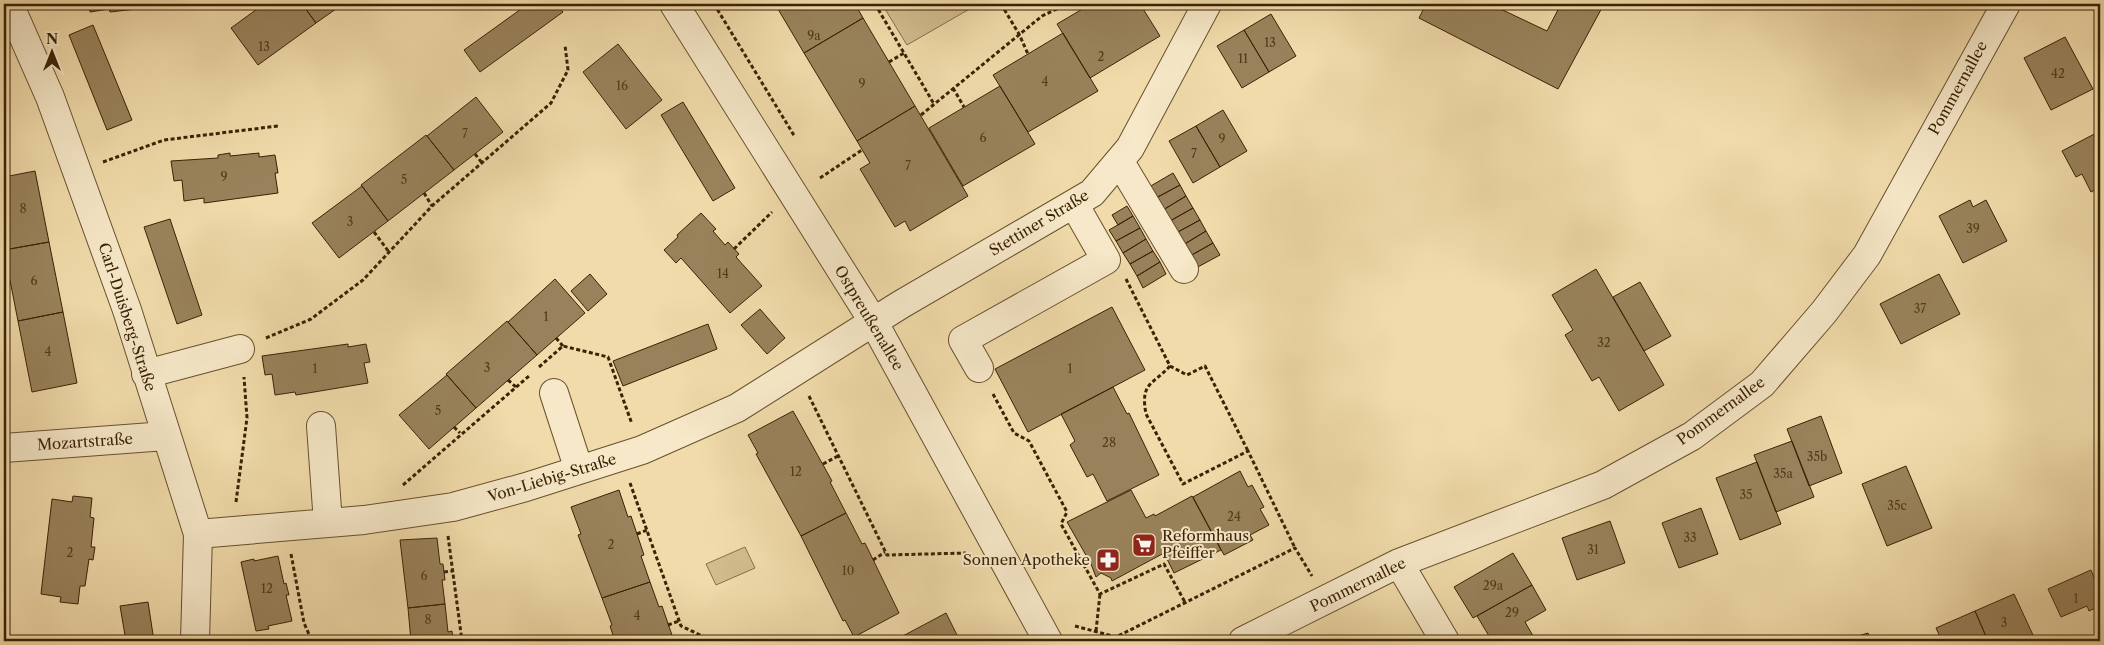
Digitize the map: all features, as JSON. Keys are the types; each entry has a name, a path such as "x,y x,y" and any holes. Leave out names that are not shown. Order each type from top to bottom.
{"street":[{"name":"Carl-Duisberg-Straße","path":"9,4 50,97 127,310 198,534 195,641"},
{"name":"Ostpreußenallee","path":"674,4 873,321 1048,641"},
{"name":"Stettiner Straße","path":"873,321 1092,193 1120,162 1144,123 1207,4"},
{"name":"Pommernallee","path":"1243,641 1399,563 1603,485 1692,436 1762,384 1824,312 1867,255 2002,8 2006,4"},
{"path":"1120,162 1184,269"},
{"path":"979,368 964,340 1106,260 1074,204"},
{"name":"Von-Liebig-Straße","path":"198,534 364,520 445,508 526,487 631,453 737,408 873,321"},
{"path":"146,374 240,349"},
{"path":"554,393 579,470"},
{"path":"321,426 328,523"},
{"name":"Mozartstraße","path":"4,448 166,436"},
{"path":"1399,563 1445,641"}],"path":[{"path":"875,4 934,104"},
{"path":"1001,4 1019,34 1028,54"},
{"path":"921,115 1042,16 1067,4"},
{"path":"236,507 248,418 240,349 311,319 363,280 432,206 551,103 568,70 565,45"},
{"path":"889,62 904,53"},
{"path":"953,88 964,107"},
{"path":"77,171 164,140 278,126"},
{"path":"820,178 862,150"},
{"path":"475,154 482,163"},
{"path":"424,193 432,206"},
{"path":"734,249 793,193"},
{"path":"374,232 389,252"},
{"path":"1106,260 1121,270 1170,366 1186,375 1205,366 1295,548"},
{"path":"556,338 563,346 608,357 647,530 679,621 681,626 713,641"},
{"path":"536,369 563,346"},
{"path":"1170,366 1155,378 1144,392 1144,402 1146,414 1183,484 1248,451"},
{"path":"979,368 1014,433 1029,441 1034,448 1067,512 1061,524 1100,594 1096,631"},
{"path":"796,371 887,555 1000,552"},
{"path":"401,487 460,433 530,375"},
{"path":"508,380 516,387"},
{"path":"454,427 460,433"},
{"path":"822,464 838,456"},
{"path":"445,508 462,641"},
{"path":"286,526 304,623 312,641"},
{"path":"637,534 647,530"},
{"path":"873,560 886,552"},
{"path":"1100,594 1164,564 1186,604"},
{"path":"444,572 453,570"},
{"path":"668,625 679,621"},
{"path":"452,638 462,636"},
{"path":"1116,637 1118,641"}],"shaded area":[{"path":"882,4 974,4 973,7 907,45"},
{"path":"745,547 755,568 716,585 706,564"}],"building":[{"path":"89,4 181,4 110,12 109,9 90,12"},
{"path":"264,4 302,4 316,23 258,65 231,28"},
{"path":"302,4 343,4 316,23"},
{"path":"528,4 556,4 563,12 480,72 464,50"},
{"path":"775,4 855,4 863,18 804,53"},
{"path":"1091,4 1140,4 1160,36 1090,78 1057,24"},
{"path":"1426,4 1490,4 1547,31 1561,4 1604,4 1558,89 1419,18"},
{"path":"1271,14 1296,56 1269,72 1244,30"},
{"path":"863,18 915,106 857,141 804,53"},
{"path":"93,25 132,120 107,130 69,35"},
{"path":"1244,30 1269,72 1242,88 1217,46"},
{"path":"1063,33 1098,91 1028,132 993,75"},
{"path":"2065,37 2093,89 2051,110 2024,58"},
{"path":"618,44 662,100 626,129 583,72"},
{"path":"1000,86 1035,144 963,186 929,128"},
{"path":"476,97 503,132 454,170 427,136"},
{"path":"683,102 735,188 713,201 661,115"},
{"path":"915,106 968,196 910,231 905,221 895,227 860,169 870,163 857,141"},
{"path":"1223,110 1247,151 1220,167 1196,126"},
{"path":"1196,126 1220,167 1193,183 1169,141"},
{"path":"2100,131 2100,187 2091,192 2082,174 2076,177 2062,151"},
{"path":"426,135 454,170 388,221 361,185"},
{"path":"230,153 230,156 259,153 259,157 275,155 278,173 275,173 278,193 204,203 204,198 184,201 182,180 174,181 171,161 218,158 218,155"},
{"path":"35,171 49,242 4,250 4,177"},
{"path":"1173,173 1180,185 1156,198 1149,187"},
{"path":"1180,185 1186,196 1163,210 1156,198"},
{"path":"362,186 388,221 339,258 312,223"},
{"path":"1186,196 1193,208 1170,221 1163,210"},
{"path":"1970,200 1973,207 1986,200 2007,241 1963,263 1939,216"},
{"path":"1127,206 1133,216 1118,225 1112,215"},
{"path":"1193,208 1200,220 1176,233 1170,221"},
{"path":"701,213 716,229 713,231 725,245 728,242 739,254 736,257 762,286 730,313 681,258 676,263 664,250"},
{"path":"1133,216 1140,228 1116,241 1109,230"},
{"path":"170,219 202,315 177,324 144,227"},
{"path":"1200,220 1206,231 1183,245 1176,233"},
{"path":"1140,228 1146,239 1123,253 1116,241"},
{"path":"1206,231 1213,243 1190,256 1183,245"},
{"path":"1146,239 1153,251 1130,264 1123,253"},
{"path":"49,242 63,312 18,321 4,250"},
{"path":"1213,243 1220,255 1196,268 1190,256"},
{"path":"1153,251 1160,262 1137,276 1130,264"},
{"path":"1160,262 1166,274 1143,288 1137,276"},
{"path":"1596,269 1664,385 1619,411 1599,377 1592,381 1565,335 1573,330 1552,295"},
{"path":"590,274 607,294 588,311 571,291"},
{"path":"1939,274 1960,314 1901,344 1880,304"},
{"path":"555,279 585,313 537,355 508,322"},
{"path":"1640,282 1671,336 1644,351 1613,297"},
{"path":"1112,307 1145,370 1028,432 995,369"},
{"path":"760,309 785,338 767,354 741,325"},
{"path":"63,312 77,383 32,392 18,321"},
{"path":"507,321 537,355 476,408 446,374"},
{"path":"708,324 717,349 623,386 613,361"},
{"path":"348,344 348,347 366,344 370,362 364,363 368,383 296,395 295,392 275,395 272,374 265,375 262,356"},
{"path":"447,375 476,408 429,449 399,415"},
{"path":"1113,387 1127,414 1129,413 1159,475 1107,501 1093,474 1087,477 1070,445 1075,441 1061,414"},
{"path":"793,411 832,481 830,482 846,513 801,536 756,454 758,453 748,435"},
{"path":"1821,416 1842,473 1809,486 1787,429"},
{"path":"1792,441 1814,497 1776,512 1754,455"},
{"path":"1757,462 1781,524 1740,540 1716,478"},
{"path":"1906,466 1932,528 1887,546 1862,484"},
{"path":"1240,471 1248,487 1252,485 1264,507 1260,509 1269,525 1250,535 1253,540 1224,555 1193,497"},
{"path":"619,490 628,517 631,516 644,555 641,556 650,582 602,598 578,535 581,534 571,507"},
{"path":"1131,490 1146,518 1154,514 1155,516 1192,496 1221,550 1174,573 1164,553 1112,581 1111,578 1101,573 1096,577 1091,564 1067,522"},
{"path":"73,496 92,498 90,517 94,518 91,547 95,547 93,560 89,559 85,586 80,586 78,604 60,602 61,597 41,594 52,499 72,502"},
{"path":"1701,508 1718,554 1679,568 1662,523"},
{"path":"846,513 862,544 865,543 899,613 854,637 845,620 843,621 801,536"},
{"path":"1610,521 1625,563 1577,580 1562,538"},
{"path":"437,538 440,564 443,564 445,580 442,580 445,604 408,608 400,540"},
{"path":"1513,553 1532,585 1473,618 1454,587"},
{"path":"278,556 284,584 286,583 289,595 286,595 292,621 268,626 269,629 256,631 241,562"},
{"path":"2091,570 2100,592 2100,606 2089,611 2087,606 2061,617 2048,589"},
{"path":"650,582 659,607 662,606 674,641 615,641 610,626 612,625 602,598"},
{"path":"1532,585 1546,610 1525,622 1536,641 1499,641 1498,639 1492,641 1477,616"},
{"path":"2014,594 2033,635 2018,641 1988,641 1975,611"},
{"path":"148,602 154,641 126,641 120,606"},
{"path":"445,604 448,632 452,631 453,641 411,641 408,608"},
{"path":"1975,611 1988,641 1942,641 1936,628"},
{"path":"946,613 959,639 962,637 964,641 903,641 901,637"},
{"path":"1868,633 1871,641 1839,641 1850,636 1852,638"}],"place":[{"name":"Reformhaus Pfeiffer","path":"1144,545"},
{"name":"Sonnen Apotheke","path":"1108,560"}]}
